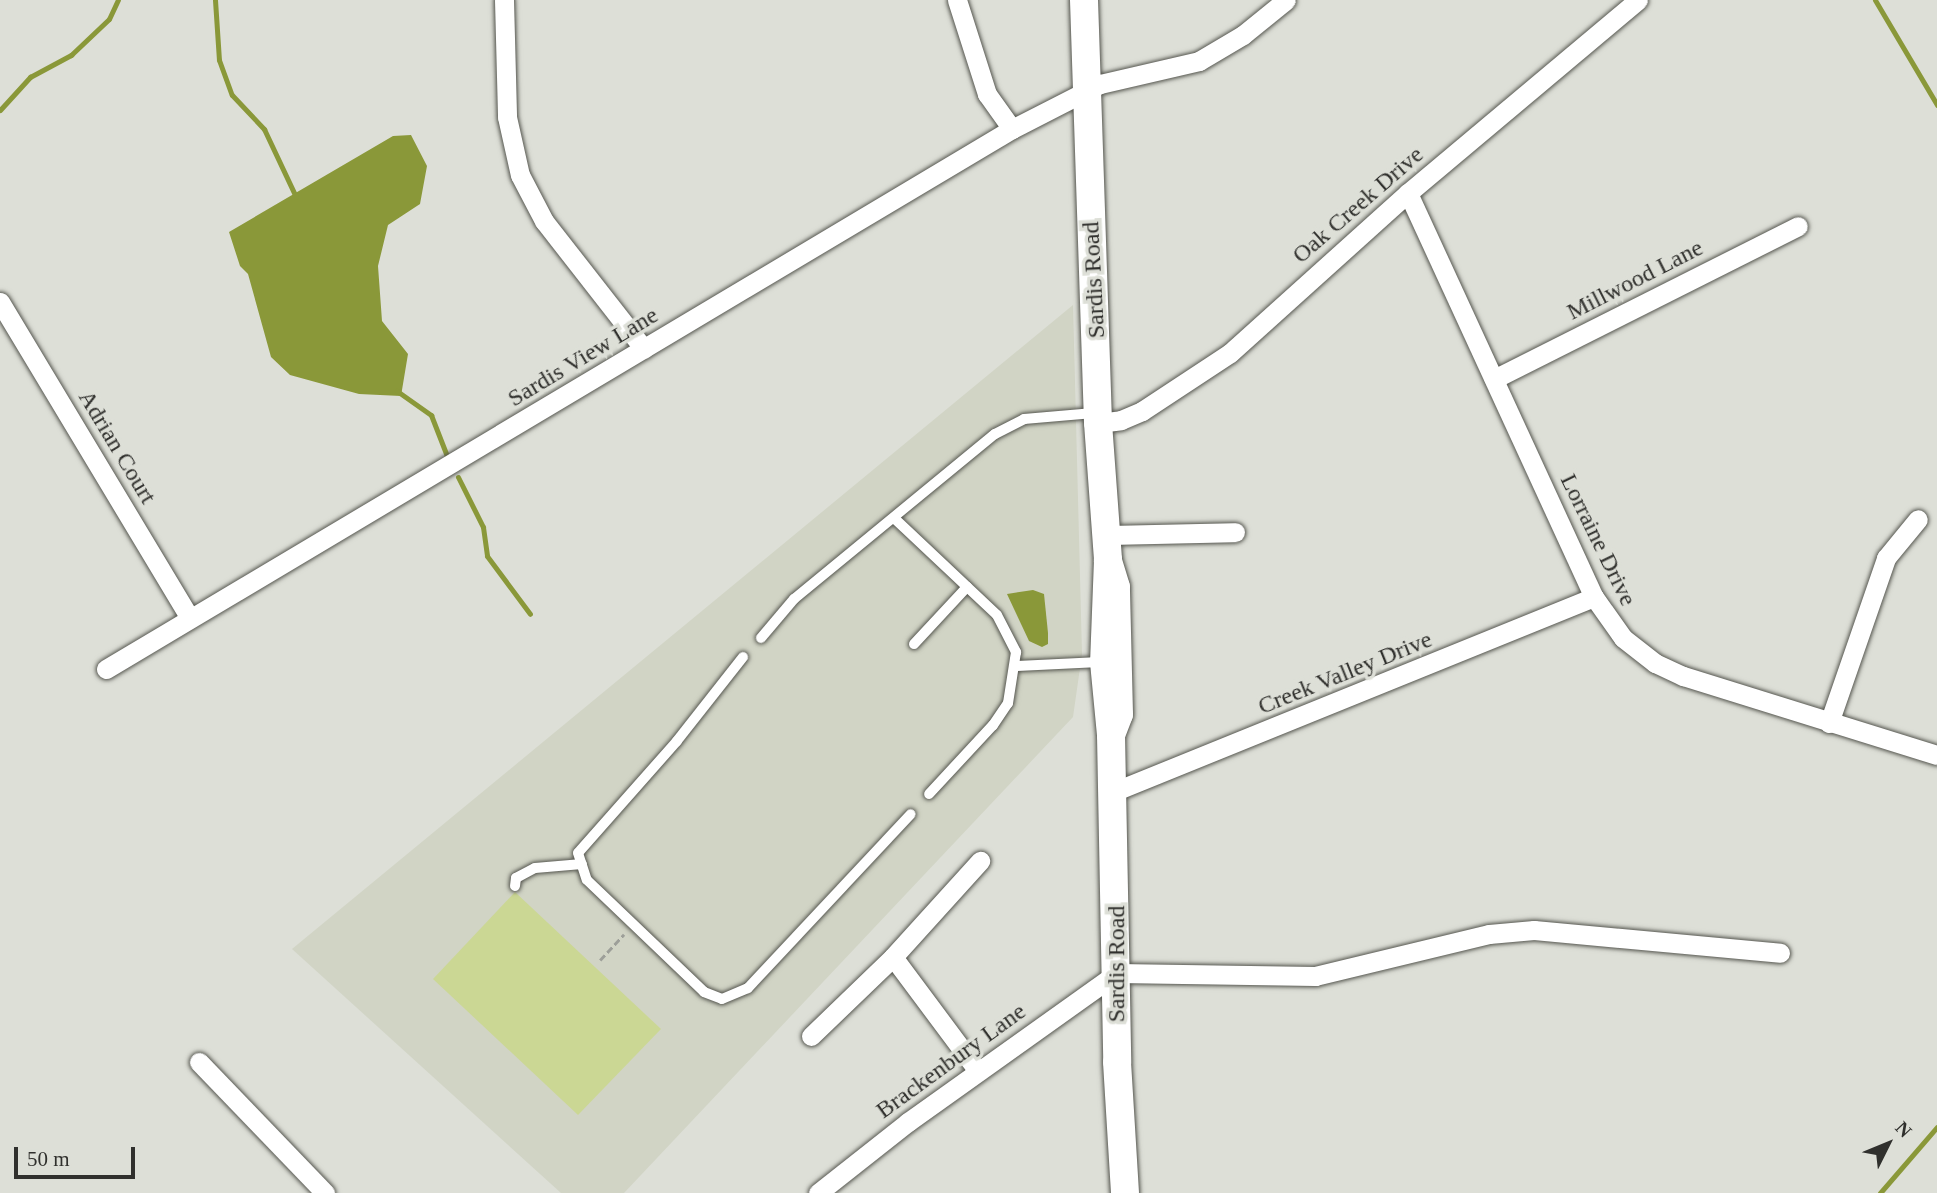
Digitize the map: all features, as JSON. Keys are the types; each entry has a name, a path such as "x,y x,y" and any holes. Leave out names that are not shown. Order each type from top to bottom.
{"main road":[{"name":"Sardis Road","path":"1084,0 1098,417 1107,548 1104,662 1111,734 1125,1193"},
{"name":"Sardis Road","path":"1107,548 1116,587 1119,714 1111,734"}],"street":[{"path":"504,0 507,117 520,175 544,221 644,349"},
{"path":"957,0 987,94 1012,129"},
{"name":"Sardis View Lane","path":"106,669 1012,129 1087,90 1199,61 1243,35 1286,0"},
{"name":"Oak Creek Drive","path":"1098,417 1121,420 1142,411 1205,372 1408,193 1638,0"},
{"name":"Lorraine Drive","path":"1408,193 1594,597 1623,638 1655,663 1829,723 1937,755"},
{"name":"Millwood Lane","path":"1494,379 1798,226"},
{"name":"Adrian Court","path":"0,302 190,618"},
{"path":"1829,723 1886,558 1918,519"},
{"path":"1107,548 1234,532"},
{"name":"Creek Valley Drive","path":"1113,792 1594,597"},
{"path":"811,1036 893,957 981,861"},
{"path":"1117,973 1315,976 1489,934 1534,930 1780,953"},
{"path":"893,957 978,1071"},
{"name":"Brackenbury Lane","path":"818,1193 978,1071 1117,973"},
{"path":"200,1062 325,1193"}],"lane":[{"path":"761,638 794,599 1014,422 1098,417"},
{"path":"894,518 1007,629 1017,666 1007,703 993,725 929,794"},
{"path":"914,644 967,587"},
{"path":"743,657 677,741 578,853 587,880 705,992 722,999 748,988 911,814"},
{"path":"1017,666 1104,662"},
{"path":"515,886 516,878 535,868 582,864"}],"path":[{"path":"600,960 623,935"}],"shaded area":[{"path":"411,135 427,166 420,204 388,225 378,266 382,321 408,354 401,396 359,394 290,375 271,357 248,274 240,266 229,232 393,136"},
{"path":"1073,305 1082,654 1073,717 624,1193 561,1193 292,949"},
{"path":"1033,590 1044,594 1048,644 1042,647 1029,641 1007,594"},
{"path":"515,892 661,1029 578,1115 433,979"}],"waterway":[{"path":"0,110 30,77 71,55 109,19 118,0"},
{"path":"215,0 219,60 232,95 264,129 296,197"},
{"path":"1875,0 1937,105"},
{"path":"397,391 431,415 447,456"},
{"path":"458,477 483,527 487,556 530,614"},
{"path":"1880,1193 1937,1127"}]}
